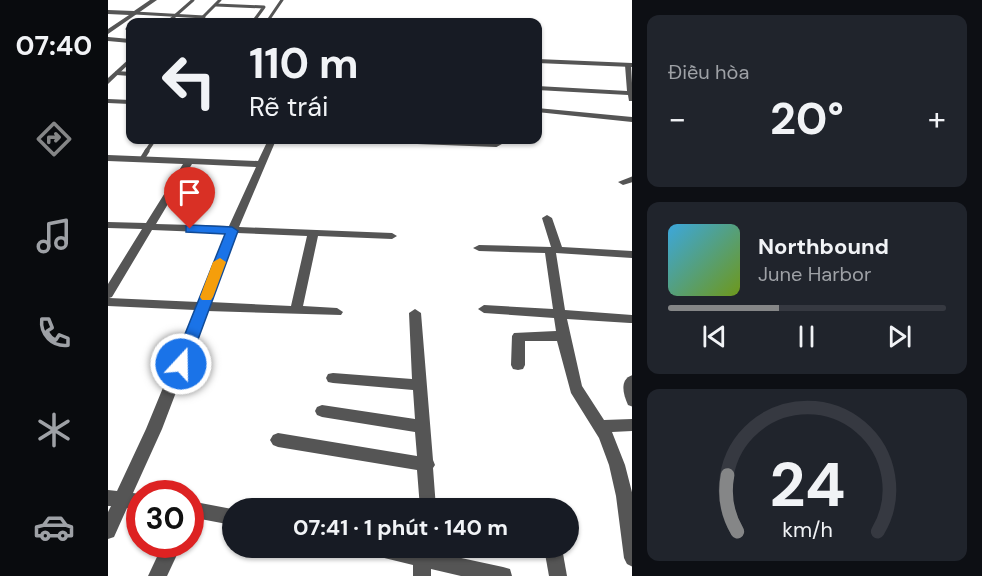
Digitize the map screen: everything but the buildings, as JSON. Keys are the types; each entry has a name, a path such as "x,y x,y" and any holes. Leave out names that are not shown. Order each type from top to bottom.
{"street":[{"path":"128,18 154,0"},
{"path":"108,12 135,13"},
{"path":"108,32 126,19"},
{"path":"108,39 126,41"},
{"path":"542,61 630,65 632,97 542,88"},
{"path":"108,82 126,64"},
{"path":"542,111 632,120"},
{"path":"108,531 115,499 154,429 232,231 270,144"},
{"path":"108,158 261,164"},
{"path":"108,294 189,161"},
{"path":"547,218 554,250 565,336 579,396 600,426 610,446 620,480 632,552"},
{"path":"108,225 392,236"},
{"path":"296,310 313,234"},
{"path":"479,248 632,255"},
{"path":"108,302 337,312"},
{"path":"484,309 630,319"},
{"path":"415,313 428,498"},
{"path":"518,365 519,336 565,336"},
{"path":"333,378 420,385"},
{"path":"632,381 630,382 632,395"},
{"path":"322,411 423,427"},
{"path":"600,426 632,425"},
{"path":"278,440 427,465"},
{"path":"204,512 222,515"},
{"path":"157,576 166,558"},
{"path":"555,558 558,576"},
{"path":"425,560 503,576"}],"lane":[{"path":"173,18 193,0"},
{"path":"135,13 204,17 220,0"},
{"path":"270,18 282,0"},
{"path":"216,5 264,7 256,18"},
{"path":"117,73 126,74"},
{"path":"108,101 126,102"},
{"path":"142,159 151,144"},
{"path":"477,144 500,144"}],"slow traffic":[{"path":"206,297 220,262"}],"route":[{"path":"181,364 232,231 190,229"}]}
